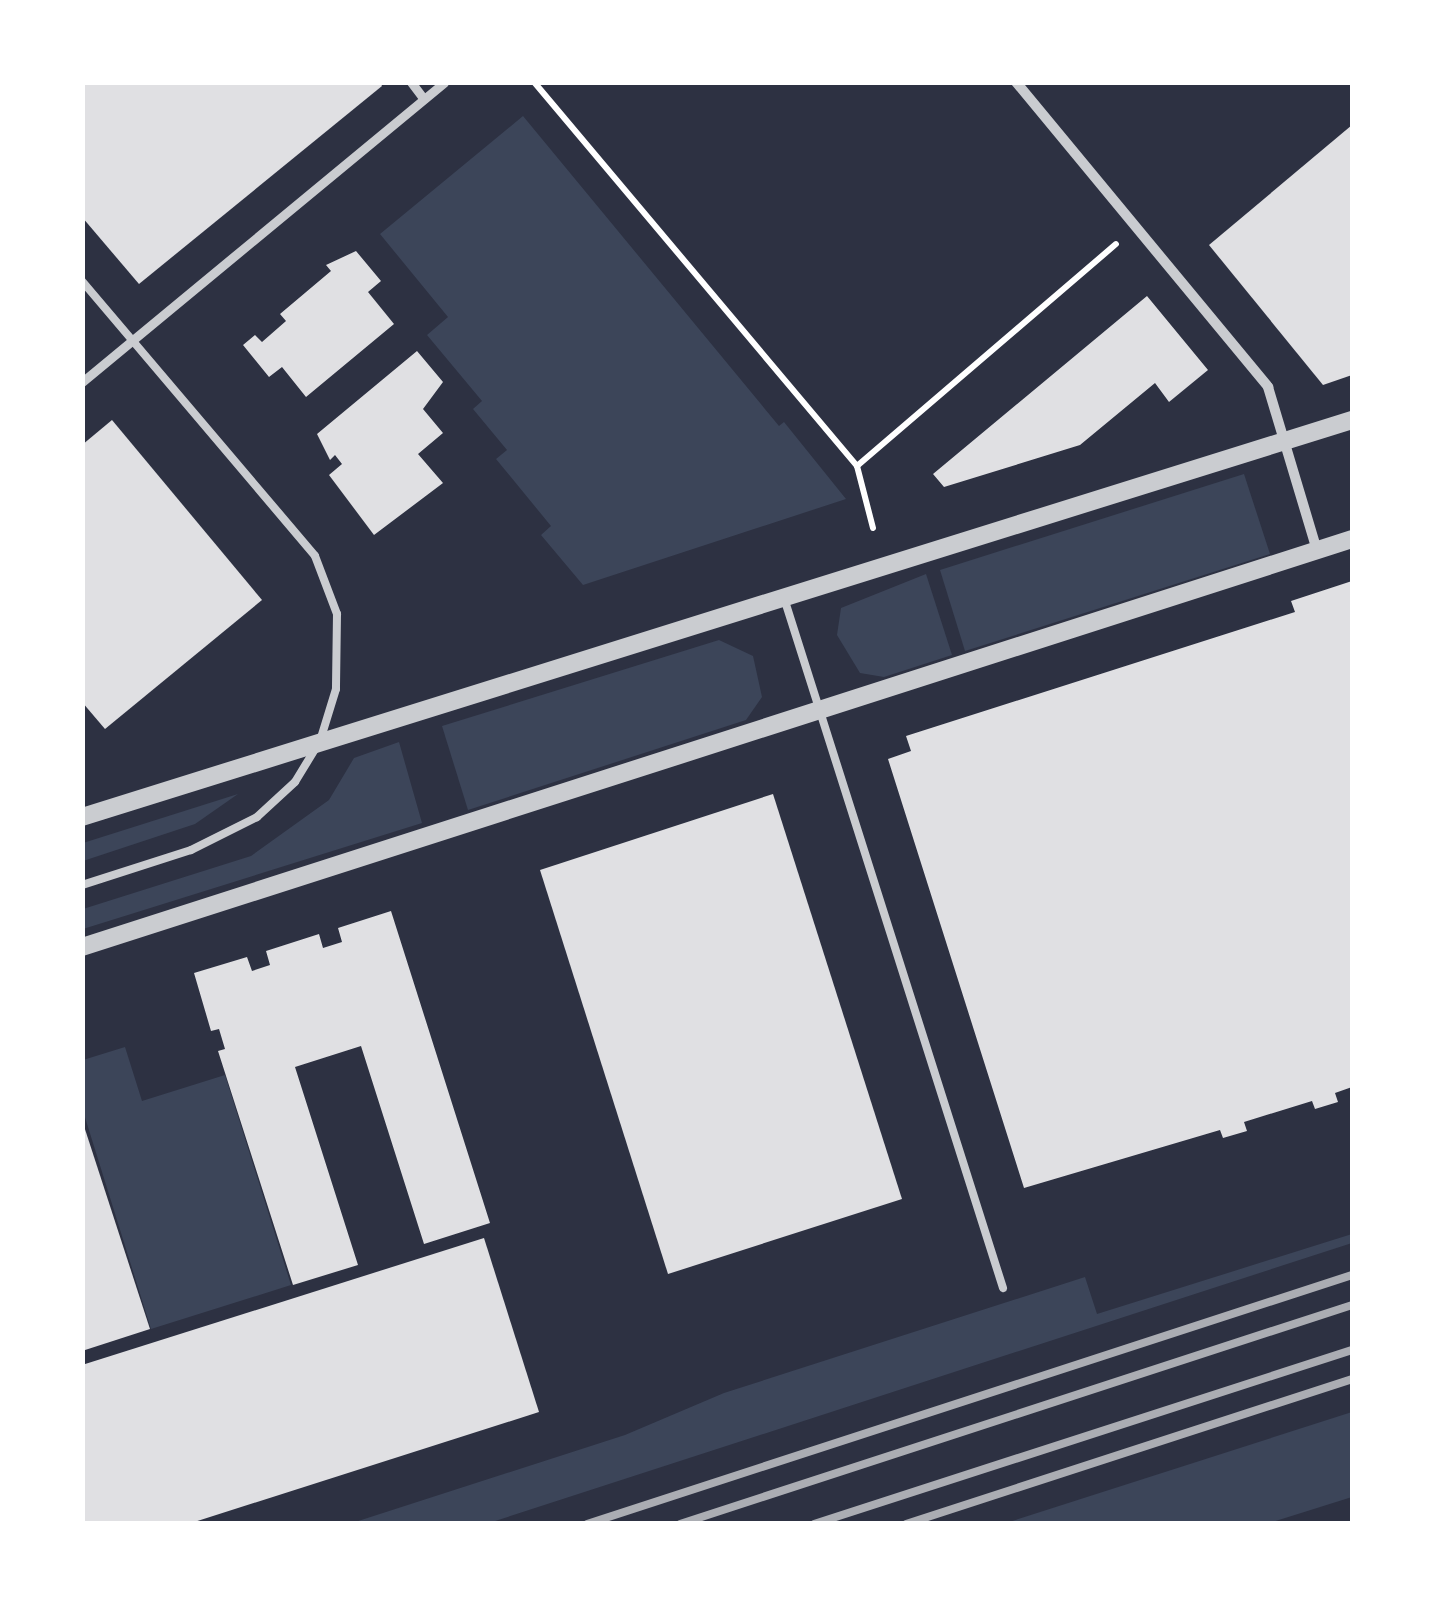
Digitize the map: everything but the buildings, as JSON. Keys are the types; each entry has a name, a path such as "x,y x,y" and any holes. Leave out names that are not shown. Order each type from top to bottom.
{"street":[{"path":"411,82 424,98"},
{"path":"82,382 444,82"},
{"path":"1016,82 1268,388 1317,550"},
{"path":"82,817 1352,420"},
{"path":"82,947 1352,539"}],"lane":[{"path":"82,281 315,556 337,614 336,688 320,741 295,782 257,816 183,853 82,884"},
{"path":"784,598 1003,1288"}],"path":[{"path":"534,82 857,466 873,528"},
{"path":"857,466 1136,227"}],"shaded area":[{"path":"523,116 779,426 784,422 846,499 583,585 541,535 551,526 496,459 507,450 473,409 482,401 427,335 448,317 380,234"},
{"path":"1244,474 1270,554 965,651 940,570"},
{"path":"926,574 952,655 884,677 860,673 837,635 841,608"},
{"path":"719,640 753,656 762,697 746,720 468,810 442,726"},
{"path":"399,742 422,823 83,929 83,909 251,856 329,800 354,758"},
{"path":"238,794 195,824 83,861 83,843"},
{"path":"125,1047 142,1101 225,1075 291,1285 151,1329 83,1111 83,1060"},
{"path":"1352,1234 1352,1243 489,1523 352,1523 625,1435 724,1393 1085,1277 1097,1314"},
{"path":"1352,1412 1352,1497 1269,1523 1006,1523"}],"railway":[{"path":"587,1524 1352,1275"},
{"path":"680,1524 1352,1305"},
{"path":"814,1524 1352,1350"},
{"path":"906,1524 1352,1379"}]}
